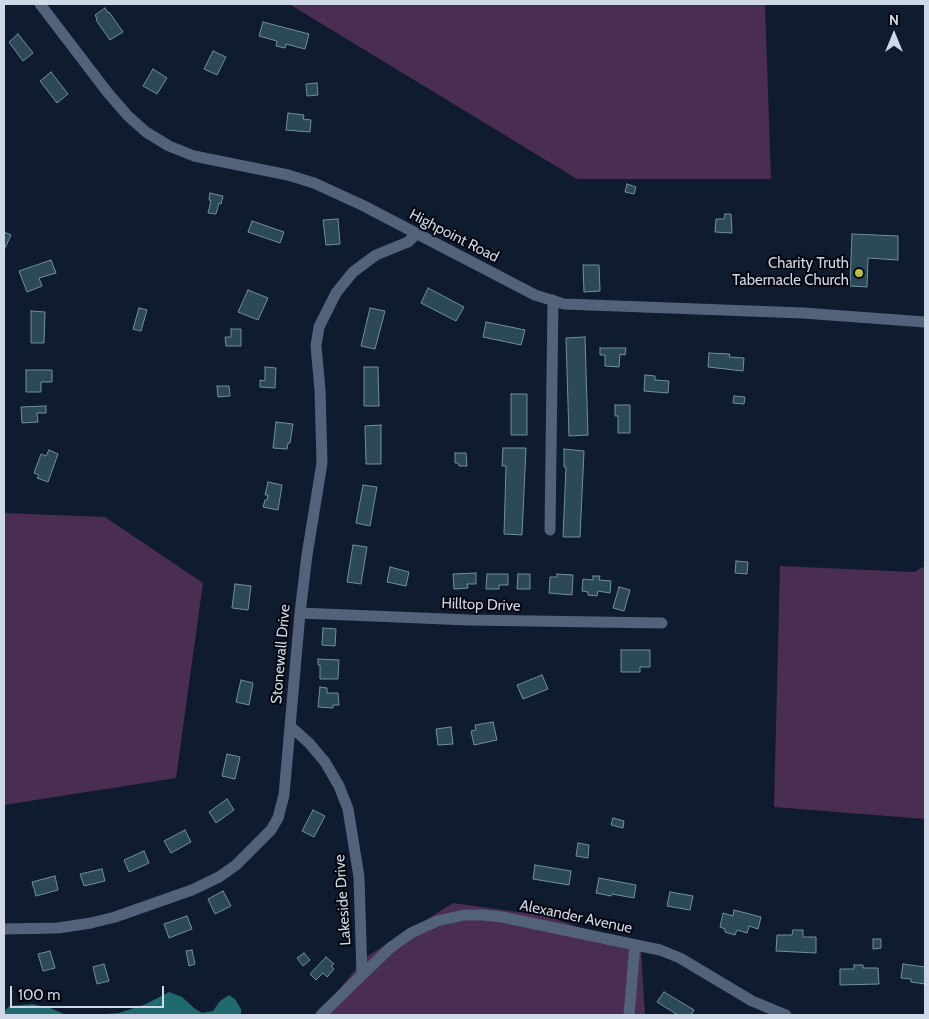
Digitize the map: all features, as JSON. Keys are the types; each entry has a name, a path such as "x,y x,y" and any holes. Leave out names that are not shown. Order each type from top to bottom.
{"street":[{"name":"Highpoint Road","path":"40,4 108,93 128,116 146,132 169,146 194,156 314,183 362,205 535,295 564,304 803,313 925,322"},
{"name":"Stonewall Drive","path":"4,929 58,928 91,923 115,917 192,890 219,877 236,865 263,840 278,818 284,795 307,554 322,463 320,390 316,346 319,327 336,293 353,272 376,254 408,242 417,233"},
{"path":"550,530 553,300"},
{"name":"Hilltop Drive","path":"300,613 469,620 662,623"},
{"name":"Lakeside Drive","path":"290,726 309,743 325,762 339,786 348,810 359,877 362,975"},
{"name":"Alexander Avenue","path":"362,975 390,948 411,933 437,921 464,915 483,915 502,917 660,950 680,958 752,1001 786,1015"},
{"path":"629,1015 635,944"},
{"path":"322,1015 362,975"}],"shaded area":[{"path":"289,4 765,4 771,179 577,179"},
{"path":"4,513 105,517 203,583 176,778 4,805"},
{"path":"780,566 914,572 925,566 925,819 774,807"},
{"path":"453,903 547,916 641,949 645,1015 318,1015 366,957"},
{"path":"169,992 182,997 202,1013 213,1011 220,1001 229,995 235,999 241,1009 241,1015 92,1015 119,1013 146,1004"},
{"path":"33,1004 50,1008 66,1015 4,1015 9,1006"}],"building":[{"path":"105,8 123,32 110,40 96,20 95,15"},
{"path":"263,22 309,34 305,49 286,44 285,48 276,46 277,41 259,36"},
{"path":"18,34 33,53 23,61 9,42"},
{"path":"213,51 226,57 217,75 204,69"},
{"path":"153,69 167,78 157,94 143,86"},
{"path":"51,72 68,94 57,103 40,81"},
{"path":"317,83 318,95 307,96 306,84"},
{"path":"288,113 304,115 303,119 311,120 310,132 286,130"},
{"path":"627,184 636,187 634,194 625,192"},
{"path":"210,193 223,196 216,214 208,213 211,201 209,200"},
{"path":"725,214 731,214 732,233 715,232 716,219 724,219"},
{"path":"338,219 340,244 326,245 323,220"},
{"path":"252,221 284,232 280,243 248,232"},
{"path":"4,232 11,235 4,250"},
{"name":"Charity Truth Tabernacle Church","path":"852,234 898,236 898,260 868,258 867,287 850,286"},
{"path":"51,260 56,273 39,278 42,286 27,292 19,271"},
{"path":"583,265 599,265 600,291 584,292"},
{"path":"428,288 464,307 456,321 421,303"},
{"path":"248,290 268,298 258,320 238,312"},
{"path":"139,308 147,310 141,331 133,329"},
{"path":"370,308 385,311 375,349 361,346"},
{"path":"31,311 45,312 44,343 31,343"},
{"path":"486,322 525,330 521,345 483,337"},
{"path":"231,329 241,329 241,346 226,346 225,337 231,337"},
{"path":"585,337 588,435 569,436 566,338"},
{"path":"600,348 626,348 625,355 620,354 619,367 605,366 605,355 600,355"},
{"path":"709,353 730,354 729,357 744,358 743,371 708,367"},
{"path":"265,367 276,368 275,388 260,387 260,380 265,381"},
{"path":"364,367 378,367 379,406 364,406"},
{"path":"26,370 52,370 52,382 41,382 41,392 26,392"},
{"path":"645,375 655,376 655,380 669,381 668,393 644,391"},
{"path":"217,386 229,386 230,396 218,397"},
{"path":"511,394 527,394 527,435 511,435"},
{"path":"734,396 745,397 744,404 733,403"},
{"path":"615,405 630,405 630,433 618,433 618,416 615,416"},
{"path":"46,406 46,413 37,413 38,422 22,423 21,407"},
{"path":"276,422 293,424 290,443 288,443 287,449 273,448"},
{"path":"381,425 381,464 366,464 365,426"},
{"path":"503,448 526,448 522,535 504,534 506,466 502,466"},
{"path":"564,449 584,451 580,537 563,537 566,467 564,467"},
{"path":"49,450 58,454 48,482 37,478 39,475 34,473 41,454 46,456"},
{"path":"455,453 466,453 467,466 459,466 458,463 455,463"},
{"path":"268,482 282,485 278,510 263,507 268,495 265,495"},
{"path":"363,485 377,487 370,526 356,523"},
{"path":"353,545 367,547 361,584 347,582"},
{"path":"736,561 748,562 747,574 735,573"},
{"path":"390,567 409,572 406,586 387,582"},
{"path":"476,573 476,584 467,584 468,588 454,589 453,574"},
{"path":"487,574 508,574 508,585 499,585 499,589 486,589"},
{"path":"518,574 530,574 530,589 517,589"},
{"path":"557,574 573,575 572,595 549,593 550,577 557,577"},
{"path":"593,576 600,576 599,580 611,581 610,593 598,591 597,596 588,595 588,592 582,591 583,579 593,580"},
{"path":"235,584 251,586 248,610 232,608"},
{"path":"619,587 630,590 624,611 613,608"},
{"path":"323,628 336,629 335,646 322,645"},
{"path":"621,650 650,650 650,667 640,667 640,672 621,672"},
{"path":"318,659 339,660 338,679 320,679"},
{"path":"542,675 548,689 523,699 517,685"},
{"path":"241,680 253,683 249,705 236,702"},
{"path":"320,687 327,688 327,693 338,693 339,705 333,705 333,708 318,707"},
{"path":"493,722 497,740 474,745 471,731 476,730 475,725"},
{"path":"451,727 453,744 438,745 436,729"},
{"path":"227,754 240,757 235,779 222,776"},
{"path":"227,799 234,810 216,823 209,812"},
{"path":"313,810 325,816 314,837 302,831"},
{"path":"613,818 624,821 623,828 611,825"},
{"path":"185,830 191,842 171,853 164,841"},
{"path":"578,843 589,845 588,858 576,856"},
{"path":"144,851 149,863 129,872 124,860"},
{"path":"535,865 571,871 569,885 533,879"},
{"path":"102,869 105,881 84,886 80,874"},
{"path":"55,876 58,890 36,896 32,882"},
{"path":"599,878 636,885 634,898 596,893"},
{"path":"223,891 231,906 215,914 208,899"},
{"path":"670,892 693,896 690,910 667,906"},
{"path":"734,910 761,917 758,929 749,926 747,933 737,930 735,935 725,932 725,929 720,927 723,913 733,916"},
{"path":"187,916 192,929 169,938 164,924"},
{"path":"793,930 803,930 803,937 816,937 816,953 776,951 777,935 792,935"},
{"path":"873,939 881,939 881,948 873,949"},
{"path":"192,950 195,964 189,966 186,951"},
{"path":"50,951 55,968 43,971 38,954"},
{"path":"304,953 310,960 303,966 297,958"},
{"path":"326,957 334,964 331,966 334,969 327,977 323,973 316,980 310,974"},
{"path":"104,964 109,981 97,984 93,967"},
{"path":"903,964 925,967 925,984 901,978"},
{"path":"854,965 863,965 863,968 878,968 879,984 840,985 840,969 854,969"},
{"path":"664,992 694,1010 691,1015 678,1015 657,1002"}],"place":[{"name":"Charity Truth Tabernacle Church","path":"859,273"}]}
